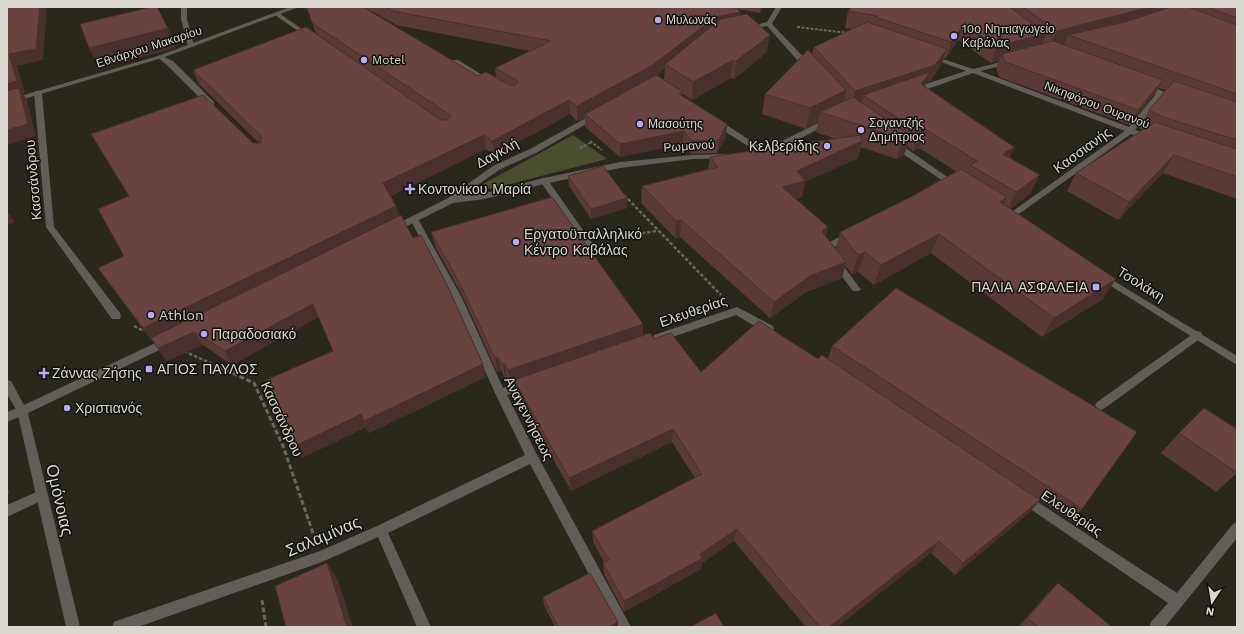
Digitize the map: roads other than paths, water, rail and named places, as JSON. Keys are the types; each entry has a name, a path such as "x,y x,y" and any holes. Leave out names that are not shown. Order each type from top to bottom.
{"street":[{"path":"184,7 184,19 191,46"},
{"name":"Εθνάρχου Μακαρίου","path":"7,102 160,57 296,7"},
{"path":"769,24 779,7"},
{"path":"277,14 316,41"},
{"path":"747,20 769,24 814,74"},
{"path":"739,29 769,24"},
{"name":"Νικηφόρου Ουρανού","path":"922,54 973,71 1158,141"},
{"path":"160,57 170,63 219,111"},
{"path":"446,57 493,84"},
{"path":"907,93 973,71 1018,59"},
{"path":"1140,85 1182,100"},
{"name":"Κασσάνδρου","path":"38,93 50,227 116,316"},
{"name":"Κασσιανής","path":"1009,218 1130,131 1161,93"},
{"name":"Δαγκλή","path":"387,232 451,200 496,168 532,151 601,113"},
{"path":"709,117 762,151"},
{"name":"Ρωμανού","path":"451,200 485,196 544,181 620,165 693,157 743,154 774,149 836,118"},
{"path":"885,138 946,183 963,190"},
{"path":"544,181 592,249"},
{"name":"Αναγεννήσεως","path":"414,219 457,298 500,393 532,457 624,627"},
{"path":"856,289 825,248 860,230"},
{"name":"Τσολάκη","path":"1093,271 1237,361"},
{"name":"Ελευθερίας","path":"648,342 737,311 776,333"},
{"path":"7,417 83,383 179,335"},
{"path":"1101,405 1197,335"},
{"path":"500,393 537,380"},
{"name":"Ομόνοιας","path":"7,384 22,411 73,627"},
{"name":"Σαλαμίνας","path":"119,627 258,580 322,556 382,530 532,457"},
{"name":"Ελευθερίας","path":"1013,492 1178,602"},
{"path":"7,512 41,495"},
{"path":"1156,627 1237,528"},
{"path":"382,530 424,627"}],"place":[{"name":"Μυλωνάς","path":"658,20"},
{"name":"10ο Νηπιαγωγείο Καβάλας","path":"954,36"},
{"name":"Motel","path":"364,60"},
{"name":"Μασούτης","path":"640,124"},
{"name":"Σογαντζής Δημήτριος","path":"861,130"},
{"name":"Κελβερίδης","path":"827,146"},
{"name":"Κοντονίκου Μαρία","path":"410,189"},
{"name":"Εργατοϋπαλληλικό Κέντρο Καβάλας","path":"516,242"},
{"name":"ΠΑΛΙΑ ΑΣΦΑΛΕΙΑ","path":"1096,287"},
{"name":"Athlon","path":"151,315"},
{"name":"Παραδοσιακό","path":"204,334"},
{"name":"ΑΓΙΟΣ ΠΑΥΛΟΣ","path":"149,369"},
{"name":"Ζάννας Ζήσης","path":"44,373"},
{"name":"Χριστιανός","path":"67,408"}]}
